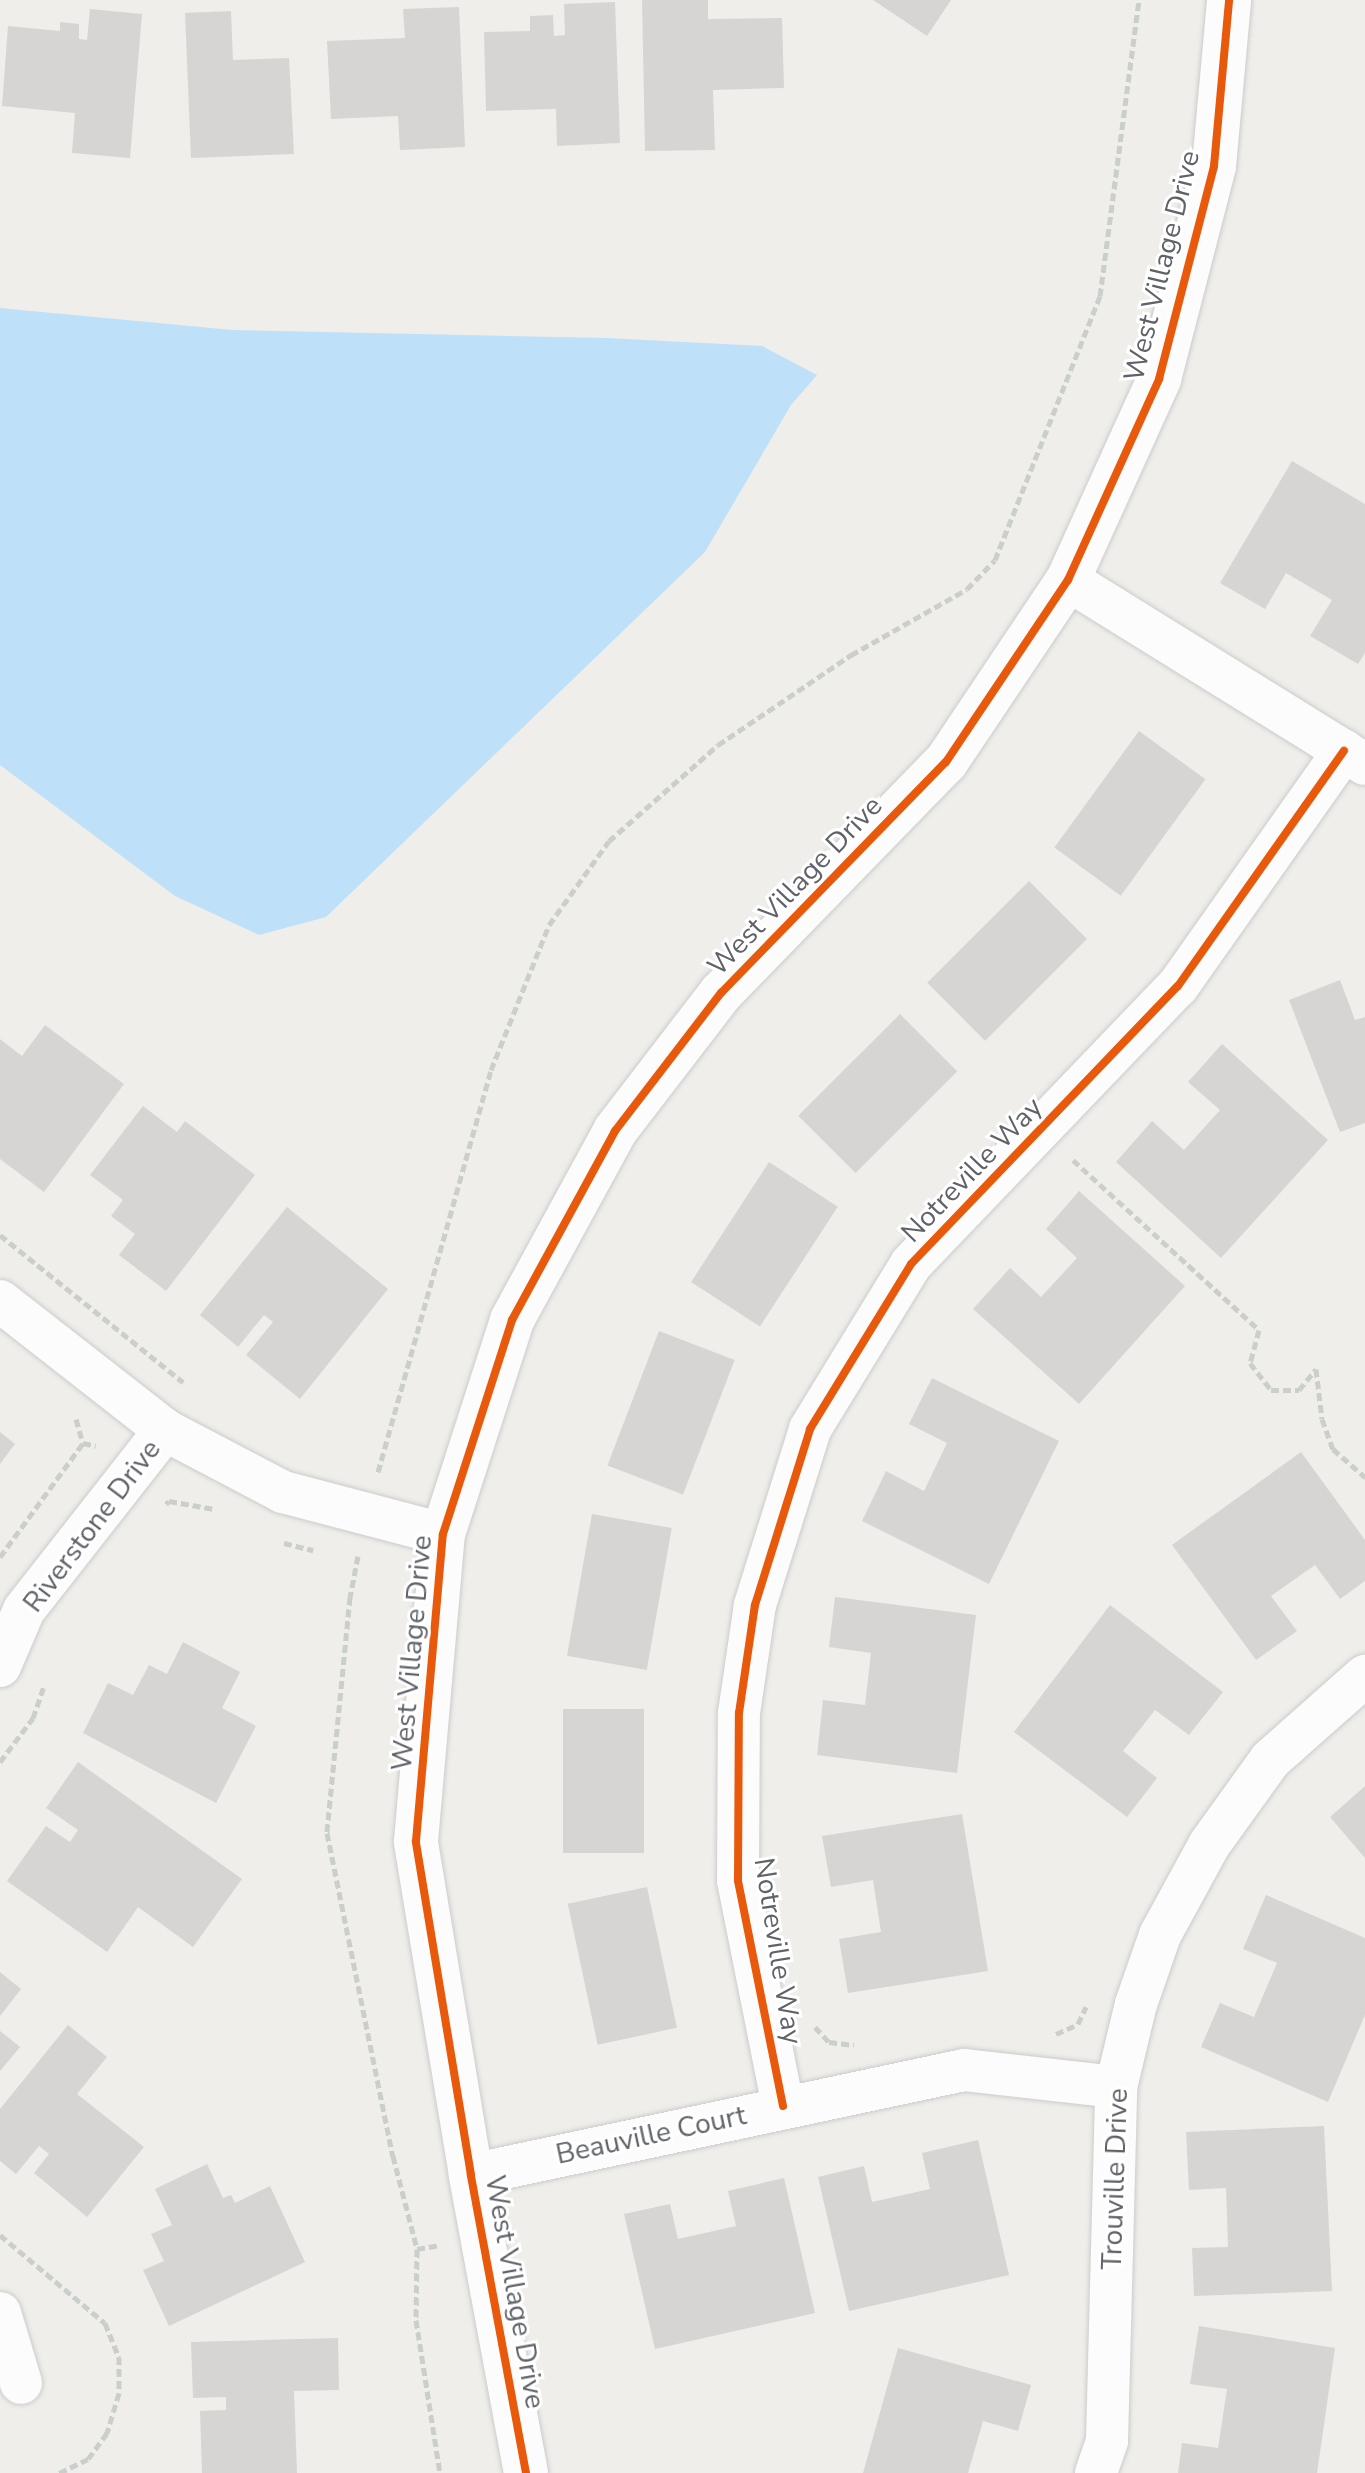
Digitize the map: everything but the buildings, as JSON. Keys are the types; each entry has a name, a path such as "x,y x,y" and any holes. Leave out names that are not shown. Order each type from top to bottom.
{"street":[{"name":"West Village Drive","path":"526,2473 471,2175 416,1841 443,1534 512,1320 615,1131 721,993 946,762 1068,580 1159,379 1214,166 1229,0"},
{"name":"Notreville Way","path":"783,2106 738,1880 739,1713 755,1605 810,1429 911,1264 1178,986 1354,758 1068,580"},
{"path":"0,1301 165,1430 283,1492 443,1534"},
{"name":"Riverstone Drive","path":"0,1666 24,1610 165,1430"},
{"name":"Trouville Drive","path":"1096,2473 1107,2441 1116,2087 1136,2004 1160,1935 1209,1845 1270,1760 1365,1676"},
{"name":"Beauville Court","path":"471,2175 783,2106 964,2070 1116,2087"},
{"path":"0,2313 21,2383"}],"path":[{"path":"1066,1154 1259,1330 1250,1363 1271,1390 1299,1390 1316,1369 1322,1419 1333,1449 1365,1477"},
{"path":"0,1235 168,1367 186,1385"},
{"path":"363,1472 377,1477"},
{"path":"158,1510 169,1501 216,1509"},
{"path":"281,1541 294,1547 319,1551"},
{"path":"345,1555 358,1557"},
{"path":"0,1762 33,1718 47,1678"},
{"path":"1051,2036 1078,2024 1091,1994"},
{"path":"814,2026 829,2042 859,2046"},
{"path":"0,2235 105,2323 119,2357 119,2393 107,2433 88,2459 59,2473"}],"water":[{"path":"0,308 232,330 607,338 762,346 817,375 791,405 705,552 326,917 259,935 175,896 0,765"}],"cycle path":[{"path":"526,2473 471,2175 416,1841 443,1534 512,1320 615,1131 721,993 946,762 1068,580 1159,379 1214,166 1229,0"},
{"path":"783,2106 738,1880 739,1713 755,1605 810,1429 911,1264 1178,986 1344,751"}]}
